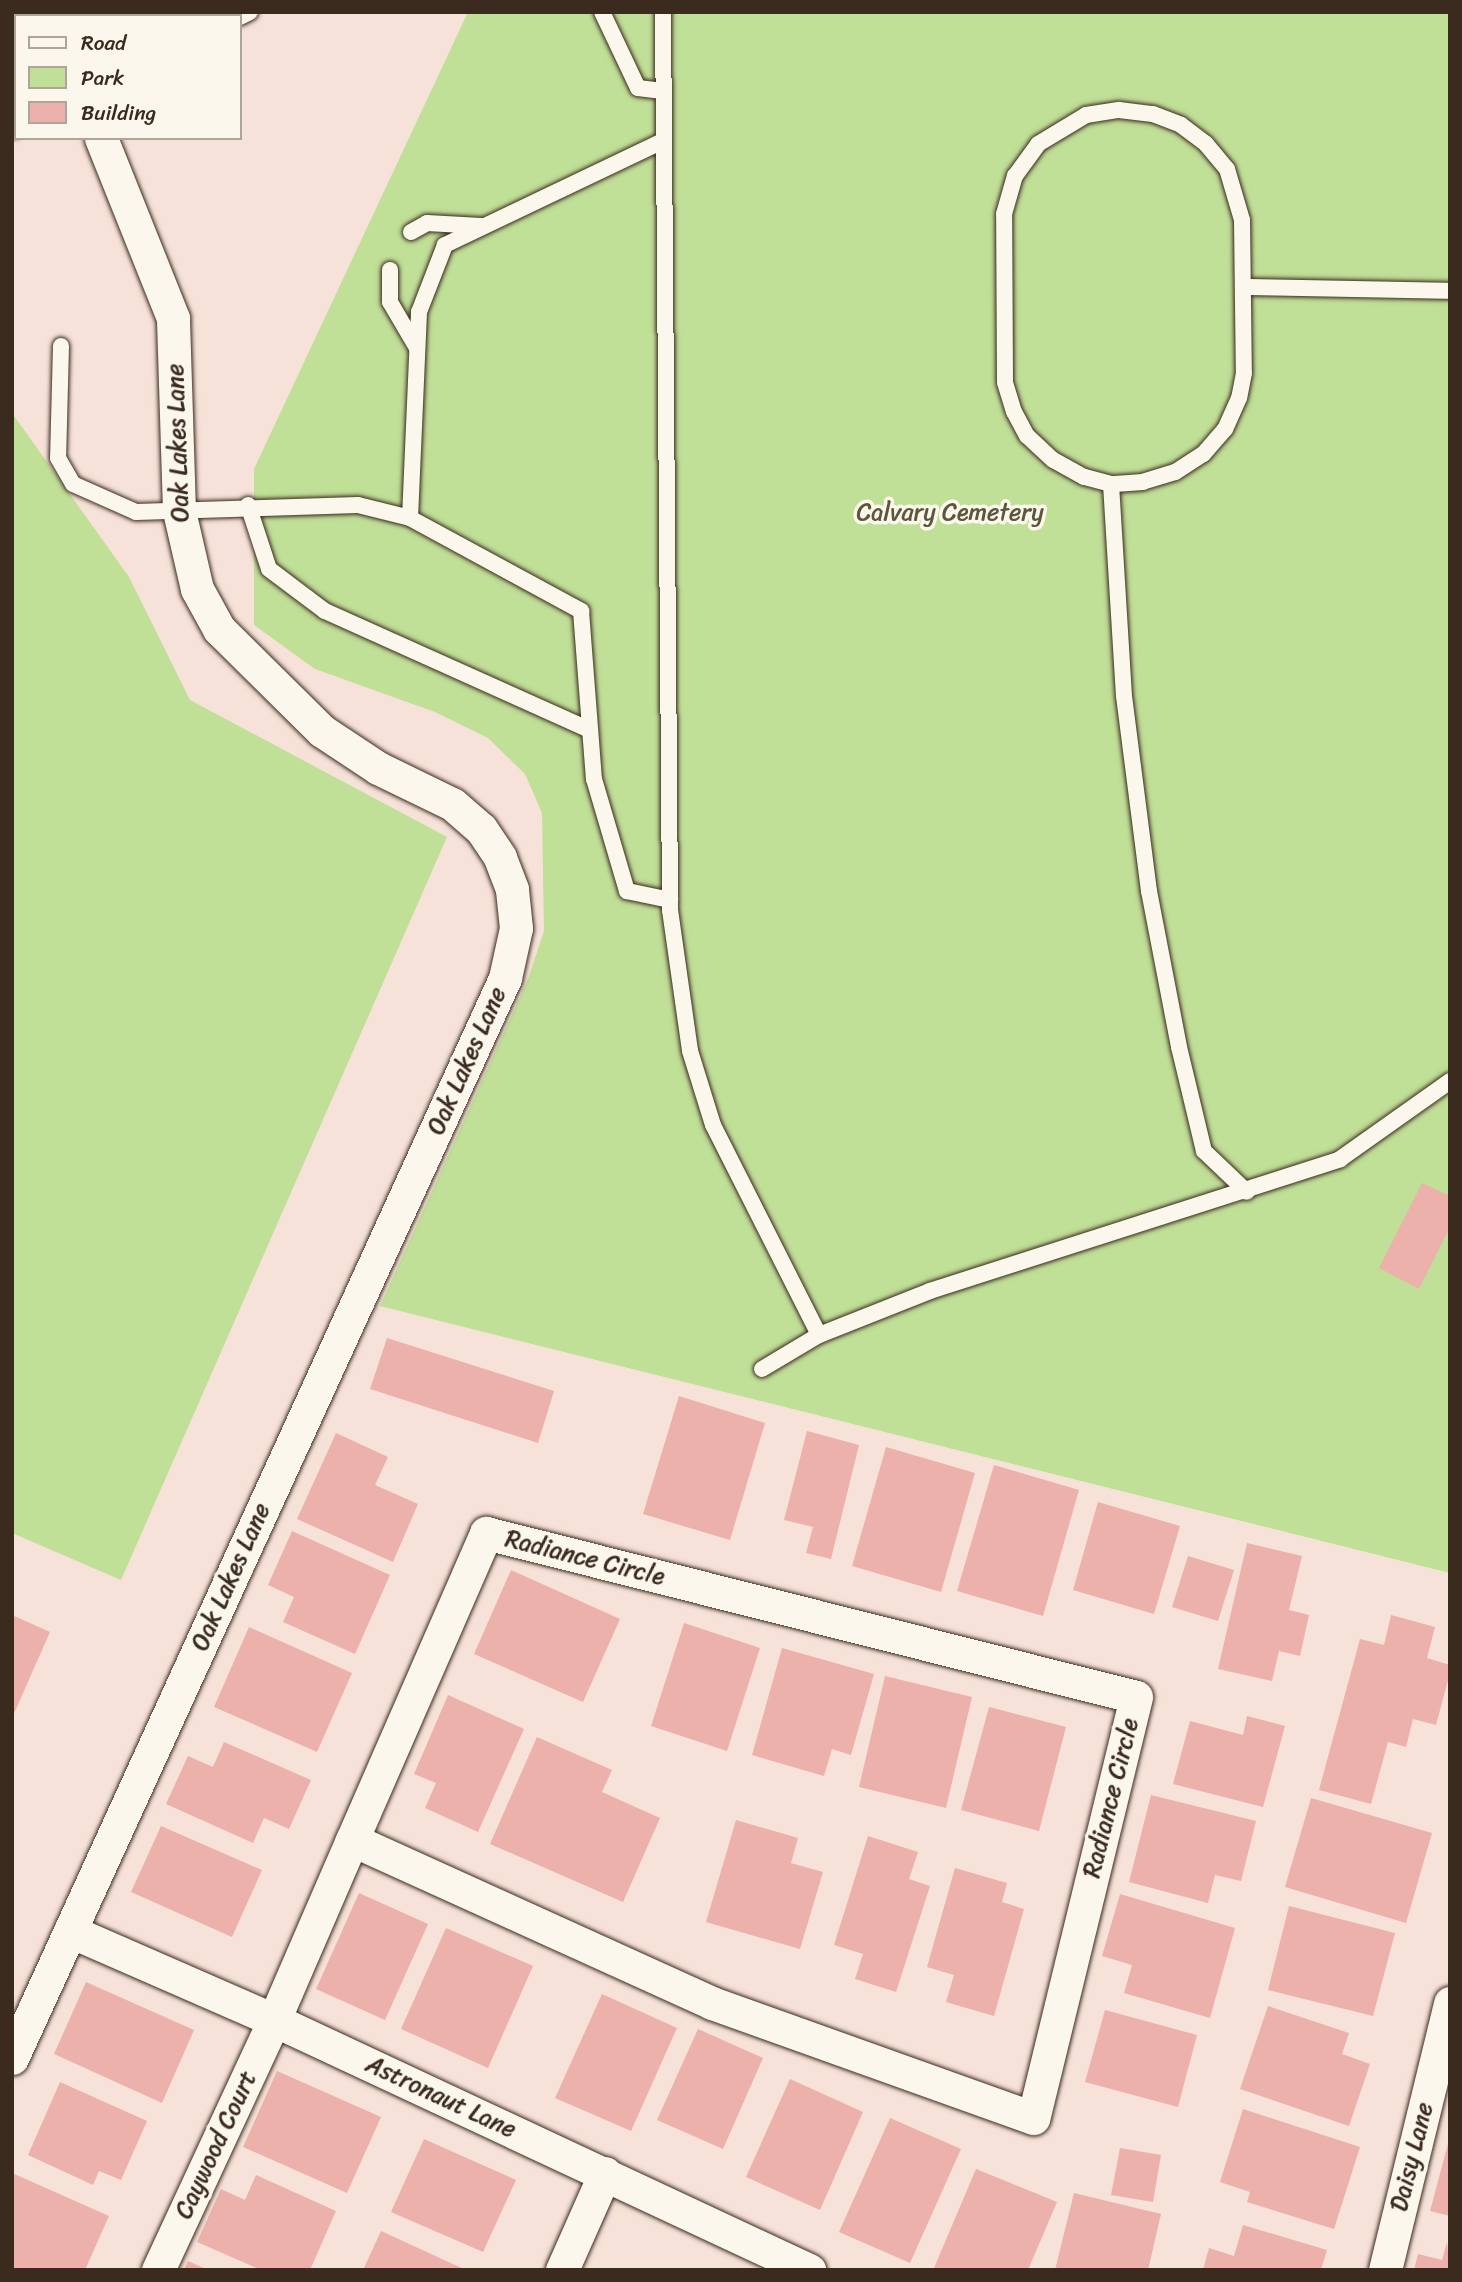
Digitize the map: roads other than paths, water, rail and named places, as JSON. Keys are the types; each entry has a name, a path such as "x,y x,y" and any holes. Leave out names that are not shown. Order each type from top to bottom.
{"street":[{"name":"Oak Lakes Lane","path":"12,2058 505,978 516,928 512,889 500,858 481,829 452,804 378,768 322,730 219,629 197,589 179,511 173,318 102,140"},
{"name":"Radiance Circle","path":"274,2020 352,1840 486,1533 1136,1697 1033,2118 712,2003 352,1840"},
{"name":"Astronaut Lane","path":"70,1931 274,2020 809,2270"},
{"name":"Daisy Lane","path":"1385,2270 1450,2003"},
{"name":"Caywood Court","path":"159,2270 274,2020"},
{"path":"562,2270 605,2174"}],"lane":[{"path":"602,12 638,88 663,91"},
{"path":"663,12 670,900 690,1051 713,1125 819,1335"},
{"path":"1119,110 1153,114 1181,125 1206,144 1227,169 1235,188 1242,220 1244,288 1244,373 1239,398 1225,429 1203,454 1175,472 1143,482 1111,484 1084,477 1053,460 1027,436 1014,412 1005,382 1004,214 1015,176 1038,144 1086,115 1119,110"},
{"path":"410,518 419,312 446,245 663,141"},
{"path":"411,232 427,223 484,226"},
{"path":"390,270 390,302 418,349"},
{"path":"1244,288 1450,291"},
{"path":"61,346 58,458 74,484 136,512 248,505 358,505 410,518 581,611 594,779 627,891 670,900"},
{"path":"1111,484 1125,696 1149,891 1179,1047 1204,1151 1247,1192"},
{"path":"248,505 269,569 325,611 590,730"},
{"path":"762,1369 819,1335 930,1291 1247,1192 1340,1159 1450,1081"}],"park label":[{"name":"Calvary Cemetery","path":"950,513"}]}
